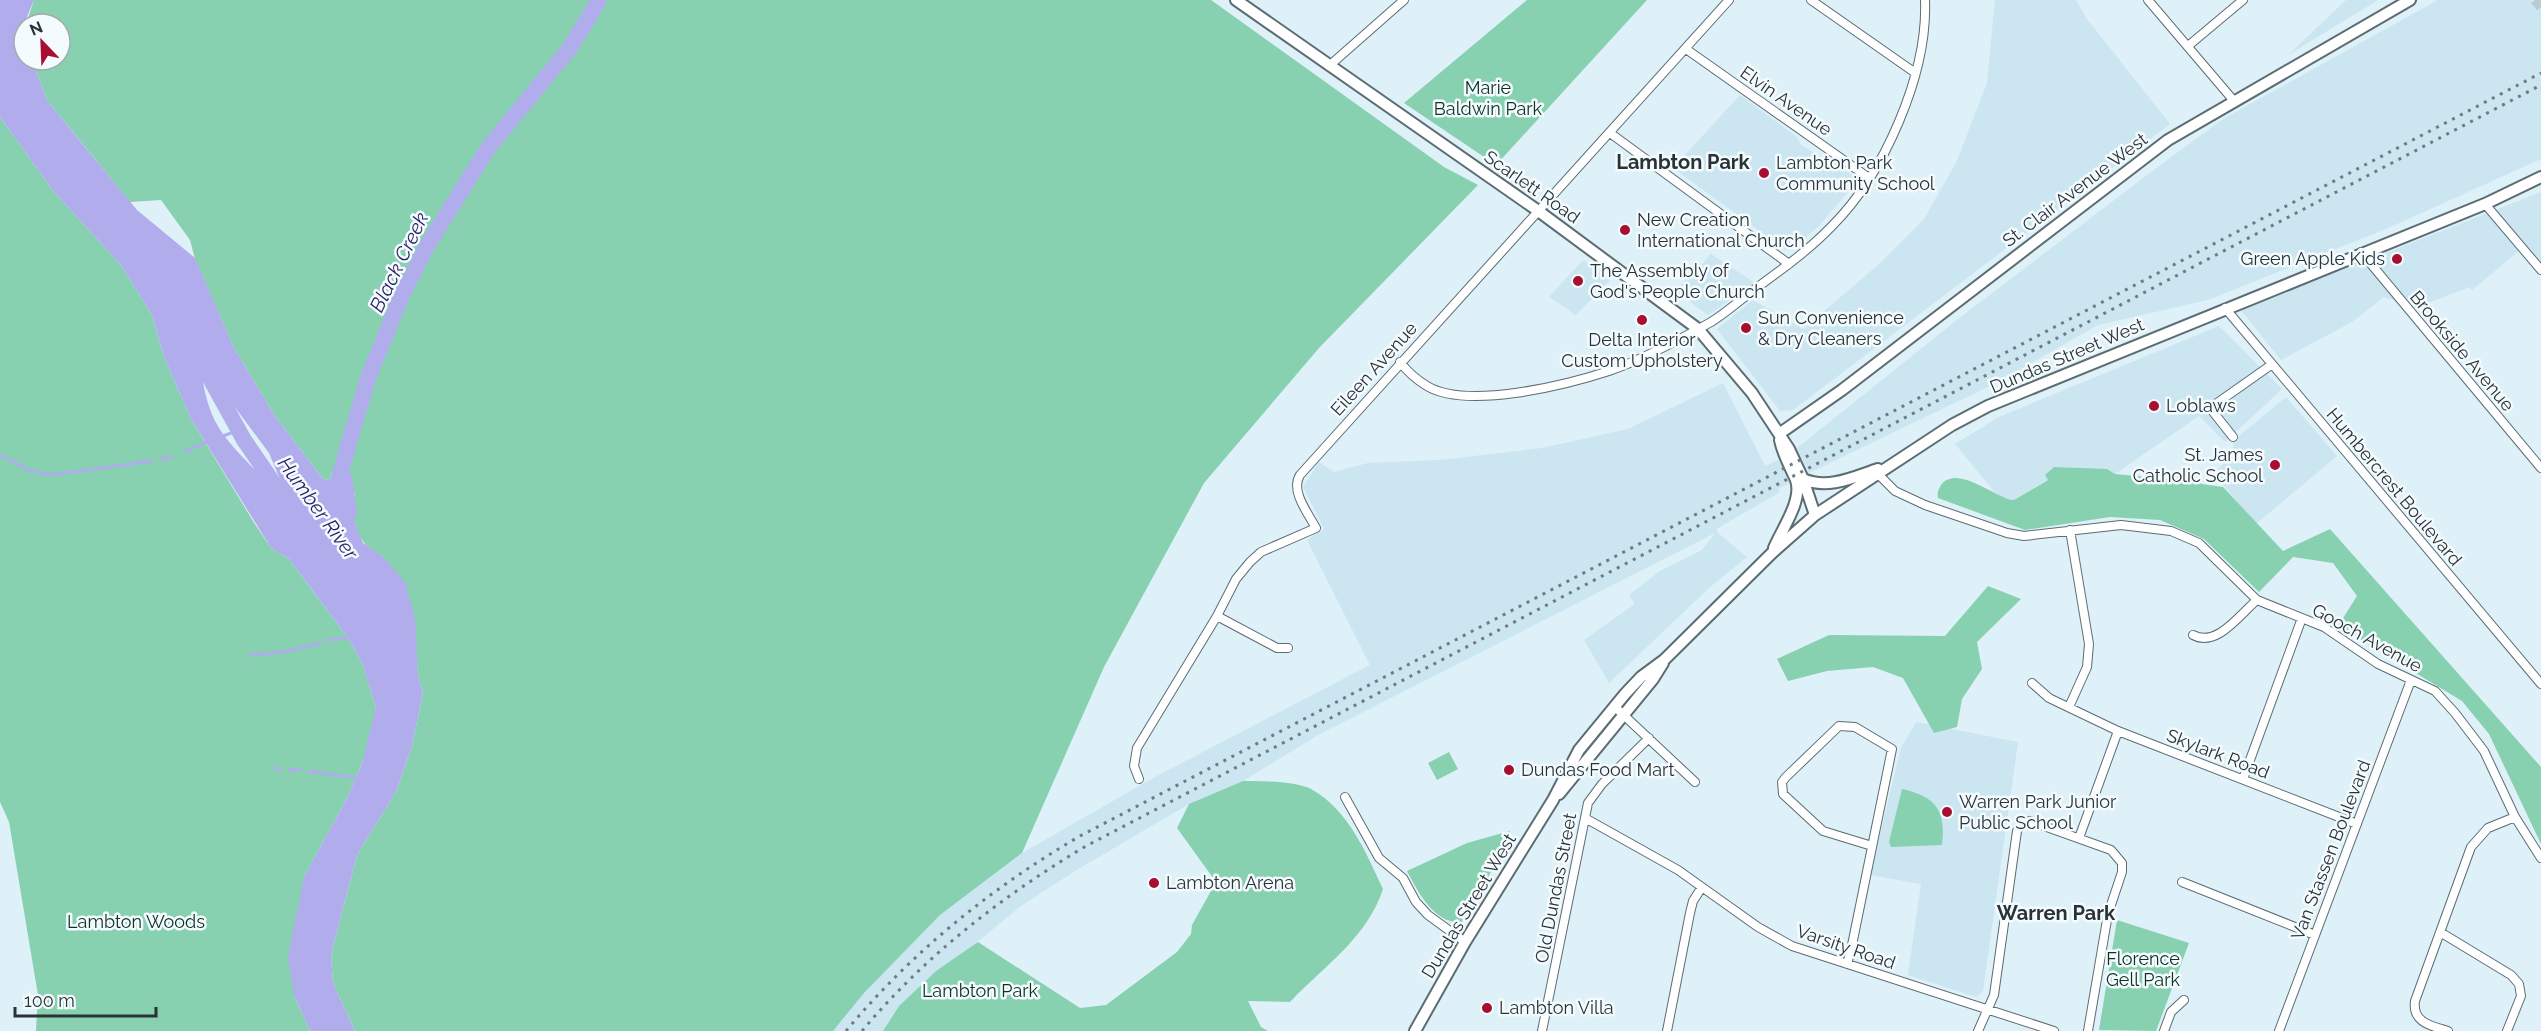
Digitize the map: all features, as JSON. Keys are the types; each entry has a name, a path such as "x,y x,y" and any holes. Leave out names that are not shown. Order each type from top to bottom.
{"main road":[{"name":"Scarlett Road","path":"1236,0 1537,210 1698,329 1752,393 1779,434 1803,478 1815,515"},
{"name":"St. Clair Avenue West","path":"1779,434 1842,390 2168,140 2410,0"},
{"name":"Dundas Street West","path":"1415,1031 1465,942 1553,800 1574,778 1619,710 1653,679 1665,660 1772,553 1815,515 1952,425 1988,406 2361,252 2485,204 2541,177"},
{"name":"Scarlett Road","path":"1772,553 1798,493 1796,482 1782,453 1779,434"},
{"path":"1803,478 1815,484 1833,483 1892,464"}],"street":[{"path":"1329,66 1404,0"},
{"name":"Eileen Avenue","path":"1139,779 1134,766 1137,748 1217,616 1236,579 1261,552 1316,528 1297,490 1296,481 1400,362 1729,0"},
{"path":"1811,0 1914,72"},
{"path":"1400,362 1428,387 1472,397 1502,395 1560,385 1610,370 1713,320 1789,264 1832,226 1869,178 1900,123 1922,40 1925,0"},
{"path":"2148,0 2234,101"},
{"path":"2188,46 2243,0"},
{"name":"Elvin Avenue","path":"1686,49 1869,178"},
{"path":"1610,133 1789,264"},
{"path":"2485,204 2541,270"},
{"name":"Brookside Avenue","path":"2361,252 2541,468"},
{"name":"Humbercrest Boulevard","path":"2225,308 2541,684"},
{"path":"2233,437 2210,408 2271,365"},
{"name":"Gooch Avenue","path":"1878,474 1895,491 1925,505 2007,533 2024,536 2121,525 2180,534 2199,543 2257,600 2324,627 2378,664 2435,691 2484,751 2515,817 2541,858"},
{"path":"2069,708 2087,667 2089,644 2070,530"},
{"path":"2193,635 2202,640 2212,639 2257,600"},
{"path":"1217,616 1277,648 1288,648"},
{"path":"2243,779 2302,618"},
{"name":"Van Stassen Boulevard","path":"2279,1031 2411,680"},
{"name":"Skylark Road","path":"2032,683 2039,692 2118,731 2356,824"},
{"path":"1619,710 1695,782"},
{"path":"1847,964 1872,846 1892,749 1855,727 1839,726 1786,777 1782,782 1783,794 1823,831 1872,846"},
{"path":"2079,838 2118,731"},
{"name":"Old Dundas Street","path":"1542,1031 1588,803 1596,790 1649,738"},
{"path":"1345,797 1380,858 1403,878 1416,902 1428,915 1465,942"},
{"path":"2448,1031 2422,1022 2414,1006 2475,840 2488,828 2515,817"},
{"name":"Varsity Road","path":"1584,818 1678,870 1758,927 1792,946 2054,1031"},
{"path":"1978,1031 1994,995 2018,828 2023,823 2032,821 2114,851 2122,866 2108,914 2088,1031"},
{"path":"2181,882 2315,935"},
{"path":"1667,1031 1693,901 1702,887"},
{"path":"2440,932 2511,975 2517,982 2520,1001 2507,1031"},
{"path":"2164,1031 2171,1012 2184,1000"}],"shaded area":[{"path":"1995,0 2076,0 2087,19 2170,124 1793,410 1780,411 1717,329 1753,300 1803,329 1878,265 1924,219 1956,163 1987,83"},
{"path":"2346,0 2378,0 2288,55"},
{"path":"2438,0 2541,0 2541,159 2386,229 2208,300 2098,325 1996,383 1809,473 1797,448 1958,319 2159,166 2223,119"},
{"name":"Lambton Park Community School","path":"1740,95 1797,137 1800,144 1829,163 1833,161 1854,177 1855,184 1818,227 1792,249 1786,250 1673,168"},
{"path":"2541,192 2541,265 2525,246 2472,290 2469,287 2416,308 2384,297 2352,322 2281,360 2241,310"},
{"path":"1711,254 1755,283 1708,315 1677,292 1695,265 1699,268"},
{"path":"1583,260 1610,280 1576,315 1549,297"},
{"path":"2219,326 2282,389 2225,442 2199,416 2115,474 2107,469 2048,479 2014,500 1998,496 1955,444 1999,417"},
{"path":"1723,383 1765,466 1778,460 1790,483 1778,489 1780,492 1718,528 1717,532 1747,557 1709,588 1609,683 1584,640 1635,604 1629,595 1660,571 1702,550 1715,533 1318,735 1243,781 1189,804 1075,871 1021,906 965,952 936,971 899,1006 883,1031 833,1031 864,993 940,915 1022,853 1153,778 1370,665 1307,540 1324,529 1303,487 1319,462 1334,472 1368,463 1440,460 1542,448 1628,429"},
{"name":"St. James Catholic School","path":"2286,397 2337,456 2256,524 2213,473 2234,455 2233,441"},
{"name":"Warren Park Junior Public School","path":"1916,722 2018,742 1983,991 1976,997 1908,975 1921,884 1870,875 1901,748"}],"green space":[{"path":"34,0 1211,0 1444,167 1478,185 1319,348 1204,483 1104,667 1022,853 940,915 864,993 833,1031 355,1031 333,983 331,954 357,855 396,792 412,746 423,692 418,677 415,633 383,557 370,551 358,534 354,521 355,495 351,484 332,472 330,480 323,479 275,416 234,348 195,259 190,240 161,200 130,202 47,100 36,72 72,72 72,12 30,12"},
{"name":"Marie Baldwin Park","path":"1527,0 1647,0 1496,165 1404,103"},
{"name":"Lambton Woods","path":"0,117 54,192 121,265 152,315 164,357 191,419 271,548 289,559 348,638 362,663 376,707 373,726 362,763 346,800 304,877 294,995 310,1031 36,1031 38,995 9,822 0,802"},
{"path":"2054,467 2107,469 2115,474 2167,479 2189,477 2202,484 2223,487 2283,551 2330,529 2541,767 2541,844 2489,734 2462,701 2338,626 2357,596 2333,563 2293,557 2259,592 2204,539 2160,520 2110,517 2025,530 1938,498 1941,485 1948,479 1957,478 2014,500 2048,480 2045,475"},
{"path":"1988,586 2021,599 1977,642 1982,669 1962,699 1957,727 1934,733 1903,678 1873,667 1827,671 1788,681 1777,659 1829,635 1945,636"},
{"path":"1449,752 1458,769 1437,780 1428,763"},
{"path":"1243,781 1296,784 1311,789 1324,798 1336,808 1355,833 1383,889 1376,906 1356,937 1290,1002 1248,1001 1261,1027 1268,1031 883,1031 899,1006 936,971 978,942 1080,1008 1106,1005 1177,952 1191,934 1192,925 1216,882 1177,828 1189,804"},
{"path":"1902,789 1924,796 1937,807 1942,823 1942,845 1891,847 1889,842"},
{"path":"1510,831 1487,880 1461,923 1451,921 1435,912 1428,905 1407,871 1467,843"},
{"name":"Florence Gell Park","path":"2117,920 2189,943 2156,1031 2099,1030"}],"water":[{"path":"0,0 34,0 29,12 12,12 12,72 36,72 47,100 137,210 195,258 234,348 275,416 323,479 330,480 335,469 348,471 352,475 357,514 354,521 363,543 383,557 405,582 415,617 418,677 423,692 412,746 396,792 357,855 331,954 333,983 355,1031 310,1031 294,995 288,956 304,877 346,800 362,763 376,707 362,663 348,638 289,559 271,548 191,419 164,357 152,315 121,265 54,192 0,117","holes":["201,370 211,375 269,453 288,498 250,465 219,428 207,400"]}],"waterway":[{"name":"Black Creek","path":"335,491 368,378 402,295 427,246 488,148 570,48 599,0"},
{"name":"Humber River","path":"196,353 244,440 290,507"},
{"path":"223,436 239,430"},
{"path":"185,451 211,440"},
{"path":"0,455 29,470 50,475 153,461"},
{"path":"161,459 172,457"},
{"path":"327,640 348,638"},
{"path":"250,655 283,652 321,643"},
{"path":"275,768 280,769"},
{"path":"289,770 301,770"},
{"path":"308,771 356,778"}],"tunnel":[{"path":"2535,0 2541,7"}],"railway":[{"path":"846,1031 871,1002 954,923 1015,877 1080,836 2541,73"},
{"path":"862,1031 912,977 966,929 1024,885 1086,846 2541,85"}],"place":[{"name":"Lambton Park Community School","path":"1764,173"},
{"name":"New Creation International Church","path":"1625,230"},
{"name":"Green Apple Kids","path":"2397,259"},
{"name":"The Assembly of God's People Church","path":"1578,281"},
{"name":"Delta Interior Custom Upholstery","path":"1642,320"},
{"name":"Sun Convenience & Dry Cleaners","path":"1746,328"},
{"name":"Loblaws","path":"2154,406"},
{"name":"St. James Catholic School","path":"2275,465"},
{"name":"Dundas Food Mart","path":"1509,770"},
{"name":"Warren Park Junior Public School","path":"1947,812"},
{"name":"Lambton Arena","path":"1154,883"},
{"name":"Lambton Villa","path":"1487,1008"}],"district":[{"name":"Lambton Park","path":"1683,162"},
{"name":"Warren Park","path":"2056,913"}]}
